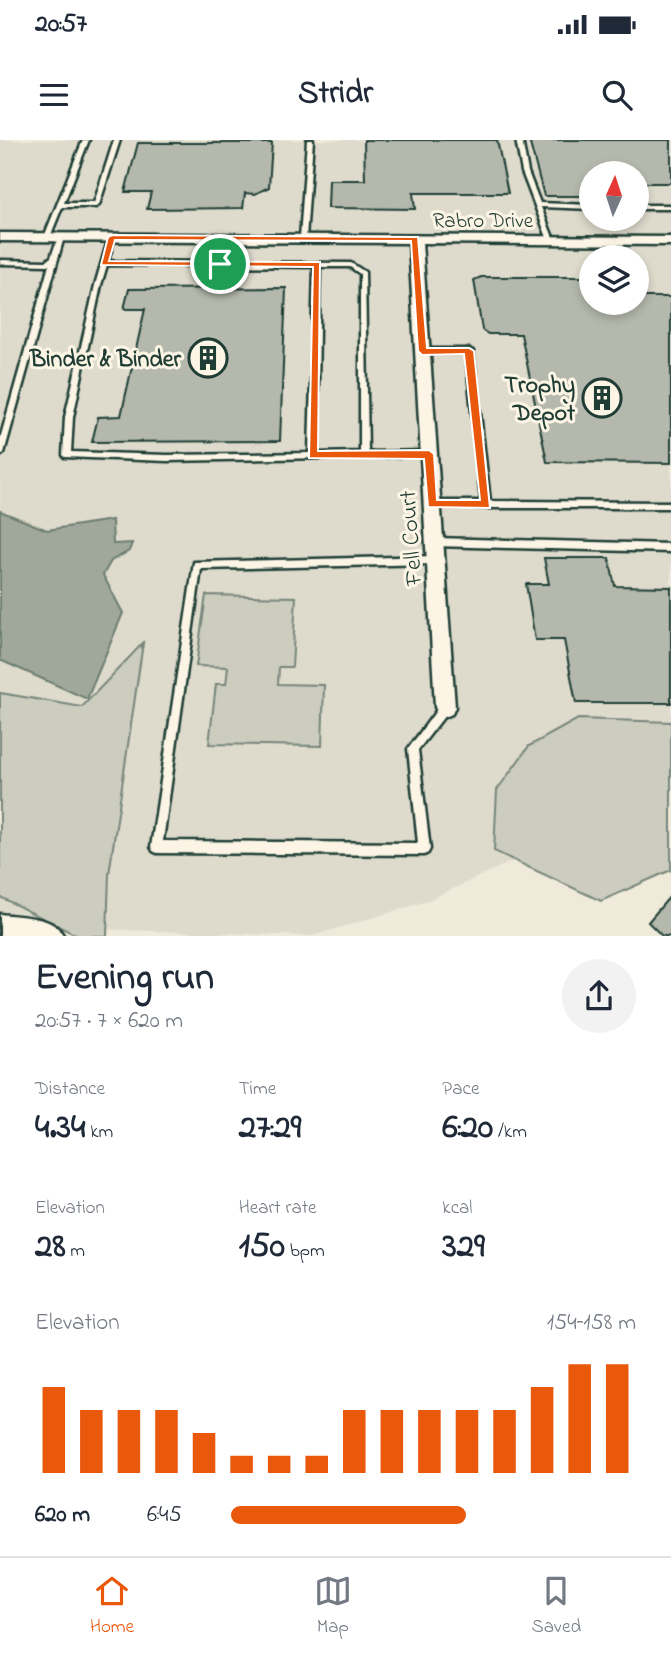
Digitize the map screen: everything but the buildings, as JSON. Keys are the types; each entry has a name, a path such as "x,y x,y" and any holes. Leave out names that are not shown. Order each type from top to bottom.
{"street":[{"name":"Rabro Drive","path":"0,237 671,241"},
{"name":"Fell Court","path":"415,239 445,707"},
{"path":"0,926 52,936"}],"lane":[{"path":"0,453 54,258 54,237 60,205 86,140"},
{"path":"60,205 96,205 117,140"},
{"path":"303,238 310,140"},
{"path":"519,140 525,172 540,205 551,240"},
{"path":"540,205 579,206"},
{"path":"649,207 671,207"},
{"path":"112,237 69,417 67,455 167,458 429,454"},
{"path":"0,262 44,263 54,258"},
{"path":"104,263 351,265 363,273 364,455"},
{"path":"313,456 317,264"},
{"path":"422,351 469,351 486,505"},
{"path":"432,504 671,505"},
{"path":"435,542 671,548"},
{"path":"436,560 197,565 158,846 425,849 413,749 445,707"}],"shaded area":[{"path":"0,140 671,140 671,788 424,902 312,936 0,926"},
{"path":"0,511 47,530 112,520 113,544 132,543 129,551 111,561 103,575 123,613 87,699 0,660"},
{"path":"206,595 296,597 292,667 279,667 278,684 324,685 322,746 209,744 216,684 226,684 228,667 196,666"},
{"path":"143,643 109,874 107,936 78,936 0,897 0,693 82,707"},
{"path":"578,719 671,722 671,870 601,901 494,851 497,790 529,746"}],"place":[{"name":"Binder & Binder","path":"208,358"},
{"name":"Trophy Depot","path":"602,398"}],"route":[{"path":"112,237 415,239 422,351 469,351 486,505 432,504 429,454 313,456 317,264 220,264 104,263 112,237"}]}
